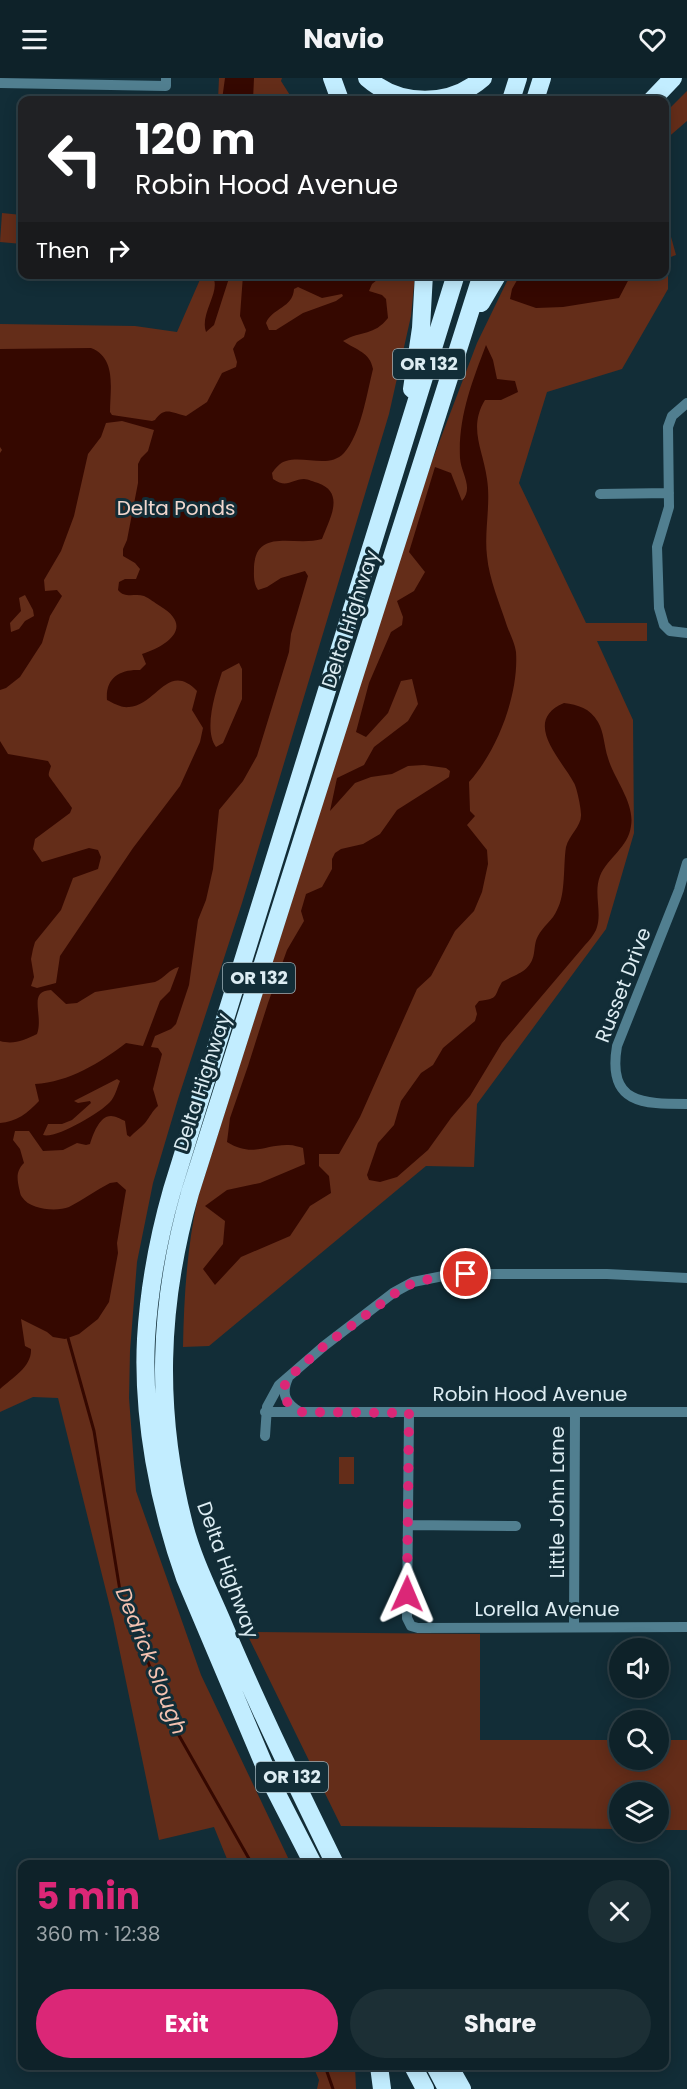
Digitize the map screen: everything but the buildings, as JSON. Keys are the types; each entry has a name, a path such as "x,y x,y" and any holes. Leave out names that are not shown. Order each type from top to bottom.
{"highway":[{"path":"332,78 339,96"},
{"path":"367,78 392,93 405,96"},
{"path":"445,96 457,94 483,78"},
{"path":"512,96 518,78"},
{"path":"536,96 542,78"},
{"path":"656,96 673,78"},
{"path":"402,453 418,348 424,279"},
{"name":"Delta Highway","path":"310,1860 273,1786 185,1578 169,1529 155,1457 147,1388 146,1340 149,1307 156,1254 172,1190 454,279"},
{"name":"Delta Highway","path":"334,1860 250,1689 184,1527 171,1458 163,1362 164,1332 175,1254 190,1193 480,279"},
{"path":"464,333 495,279"},
{"path":"273,1786 305,1860"},
{"path":"380,2070 382,2089"},
{"path":"415,2070 425,2089"},
{"path":"437,2070 447,2089"},
{"path":"451,2070 462,2089"}],"street":[{"path":"0,83 166,86 166,78"},
{"path":"687,403 672,416 668,427 668,512 657,543 658,608 661,620 666,628 674,632 687,633"},
{"path":"600,494 669,493"},
{"name":"Russet Drive","path":"687,863 679,890 617,1046 615,1068 620,1084 635,1099 651,1104 687,1104"},
{"path":"265,1436 266,1412 272,1395 324,1346 405,1286 427,1278 453,1274 607,1274 687,1278"},
{"path":"288,1378 285,1398 291,1406 301,1412"},
{"name":"Robin Hood Avenue","path":"266,1412 687,1412"},
{"name":"Little John Lane","path":"574,1627 575,1412"},
{"path":"409,1413 408,1525 516,1526"},
{"name":"Lorella Avenue","path":"408,1525 408,1624 418,1628 687,1627"}],"green space":[{"path":"219,78 282,78 281,81 290,96 218,96"},
{"path":"687,91 687,121 669,137 669,109"},
{"path":"2,213 18,215 18,244 0,242"},
{"path":"669,230 676,255 669,258"},
{"name":"Delta Ponds","path":"200,279 415,279 411,316 389,414 242,903 153,1183 137,1262 129,1398 136,1491 201,1675 289,1860 227,1860 214,1827 159,1840 113,1619 58,1398 33,1397 0,1412 0,324 135,326 177,332"},
{"path":"508,279 668,279 668,289 622,369 547,392 519,483 586,623 647,623 647,641 597,641 633,720 634,833 606,929 477,1104 474,1167 426,1166 209,1346 183,1347 187,1272 198,1197 414,515 477,343"},
{"path":"339,1457 354,1457 354,1484 339,1484"},
{"path":"246,1632 480,1634 480,1740 609,1740 609,1770 669,1770 669,1740 687,1740 687,1830 669,1830 669,1782 609,1782 609,1829 341,1826"},
{"path":"315,2070 355,2070 356,2089 317,2089 319,2080"}],"shaded area":[{"path":"225,78 254,78 253,96 223,96"},
{"path":"229,279 214,325 206,332 206,317 215,287 214,280"},
{"path":"243,279 378,279 372,284 369,291 382,295 386,299 388,318 378,328 343,341 366,355 373,369 366,401 350,445 338,458 324,461 301,459 286,461 272,473 273,479 278,482 286,483 306,479 326,487 331,493 333,508 322,539 269,543 262,547 256,555 254,576 258,590 281,578 305,571 308,576 291,634 289,652 257,756 243,781 219,810 213,869 206,900 198,920 189,985 176,1024 171,1029 155,1036 151,1047 158,1048 162,1054 153,1089 158,1106 130,1137 127,1135 125,1121 111,1116 100,1122 90,1144 77,1143 63,1150 43,1151 29,1131 15,1131 13,1140 20,1149 24,1163 18,1175 19,1188 21,1196 31,1205 44,1209 64,1209 110,1183 117,1182 126,1190 109,1302 98,1319 79,1334 65,1339 53,1337 21,1319 25,1346 31,1349 30,1355 25,1367 0,1389 0,1123 21,1116 39,1101 35,1084 60,1080 84,1070 106,1058 126,1043 143,1046 160,1001 170,991 179,967 155,982 95,992 77,1003 66,1004 51,990 44,991 38,999 37,1034 14,1042 0,1041 0,741 8,754 48,761 51,766 49,776 72,808 70,813 35,839 33,849 42,862 89,848 98,850 101,857 98,869 73,878 61,910 35,942 31,959 34,977 31,986 37,988 56,983 60,956 133,848 180,786 200,742 203,728 192,710 197,691 187,683 170,682 139,705 120,706 107,700 108,686 115,676 126,671 140,670 146,664 142,654 168,641 174,635 176,628 175,621 170,614 150,599 141,595 124,594 118,590 119,582 125,579 136,579 140,569 123,556 123,549 127,540 138,483 138,464 148,451 154,430 122,421 106,423 101,437 88,454 74,516 61,551 44,580 45,591 57,590 62,596 50,616 42,643 20,677 0,690 0,453 2,450 0,447 0,349 91,348 105,359 108,367 112,415 152,421 165,412 186,416 207,402 222,373 236,367 237,362 233,349 244,337 246,330 240,316","holes":["298,287 322,298 342,294 343,296 336,301 303,313 276,330 269,330 266,323 269,318 290,300 294,289","25,595 34,616 25,621 19,629 11,632 10,623 21,611 19,598","239,663 242,669 242,699 223,743 216,747 211,730 214,699 222,672","117,1079 120,1081 115,1095 105,1107 67,1129 43,1135 48,1124 62,1124 72,1120 91,1103 90,1101 78,1103 74,1101"]},
{"path":"518,279 629,279 619,298 563,307 536,308 510,299"},
{"path":"486,345 493,360 497,379 515,381 518,392 501,400 485,400 480,410 477,429 488,488 486,547 488,565 515,646 516,669 510,704 497,739 489,755 469,782 470,811 475,816 467,825 487,850 488,864 482,892 474,911 455,931 431,976 417,989 360,1117 339,1154 319,1154 319,1166 329,1176 331,1193 310,1206 290,1236 241,1257 215,1285 203,1269 223,1244 225,1221 205,1206 227,1190 260,1183 305,1164 303,1148 281,1145 252,1150 236,1147 227,1142 230,1118 268,1003 287,950 304,921 301,911 306,894 322,887 332,869 332,859 335,853 341,849 363,844 380,834 397,810 449,777 450,771 446,768 424,765 408,766 392,774 371,777 355,783 330,811 337,778 364,765 374,747 408,721 418,704 412,679 401,681 388,713 366,737 356,732 369,683 391,632 402,625 403,617 397,601 414,591 425,572 409,552 435,467 451,473 462,501 467,491 460,458 461,428 471,386"},
{"path":"564,703 583,708 591,713 598,722 608,758 630,809 629,834 604,869 598,883 599,917 596,930 502,1043 470,1096 428,1150 397,1177 380,1182 369,1180 367,1175 378,1143 394,1125 401,1101 421,1073 433,1065 443,1048 475,1021 477,1014 475,1006 479,1001 493,998 502,982 522,972 530,964 537,938 555,914 560,903 566,847 581,818 575,786 548,741 545,730 546,720 552,711"}],"waterway":[{"name":"Dedrick Slough","path":"68,1338 94,1431 121,1597 177,1732 250,1860"},
{"name":"Dedrick Slough","path":"326,2070 333,2089"}],"route":[{"path":"407,1594 409,1413 301,1412 286,1401 285,1387 288,1378 324,1346 399,1289 427,1278 466,1274"}]}
